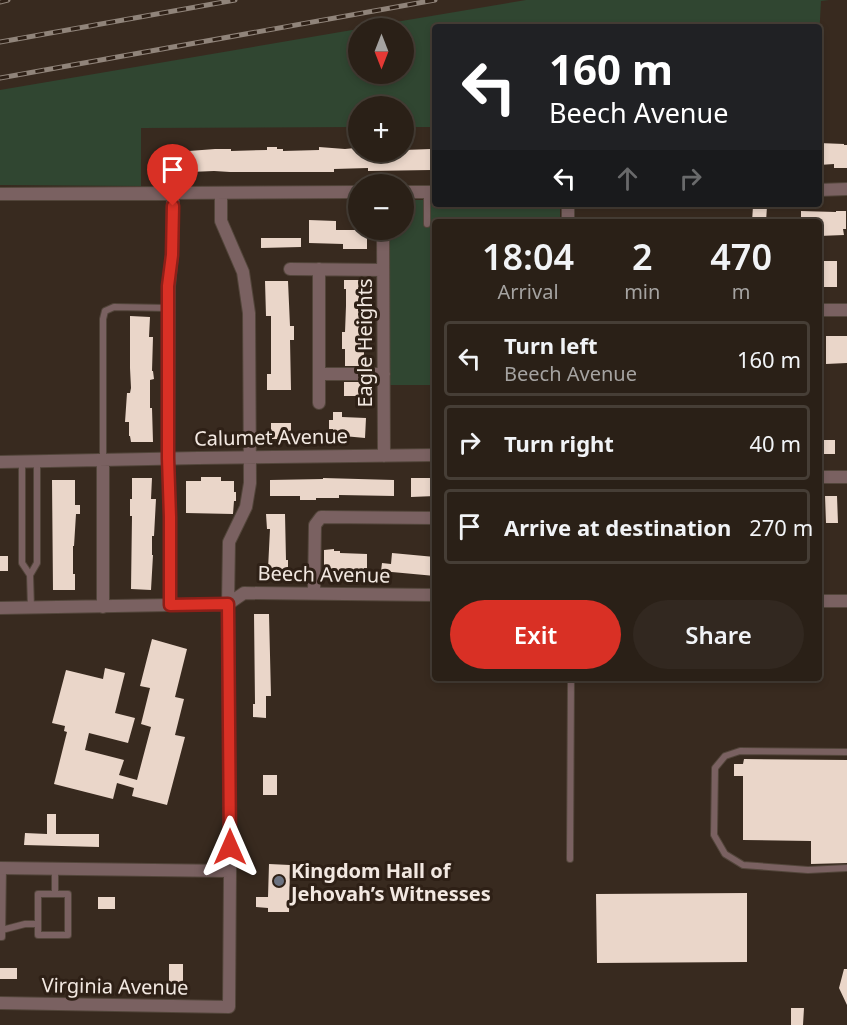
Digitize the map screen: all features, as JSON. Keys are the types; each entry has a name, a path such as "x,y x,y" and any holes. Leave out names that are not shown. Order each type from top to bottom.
{"street":[{"path":"822,189 847,189"},
{"path":"0,194 348,192"},
{"path":"414,192 431,192"},
{"path":"168,458 168,286 173,230 173,193"},
{"path":"2,868 230,871 229,542 246,507 250,483 249,313 243,272 221,221 221,193"},
{"name":"Eagle Heights","path":"383,240 384,456"},
{"path":"290,269 383,270"},
{"path":"319,269 319,403"},
{"path":"822,310 847,310"},
{"path":"319,374 384,374"},
{"name":"Calumet Avenue","path":"0,462 432,455"},
{"path":"103,460 103,607"},
{"path":"822,477 847,477"},
{"path":"314,593 315,525 321,517 432,518"},
{"name":"Beech Avenue","path":"0,608 228,604 244,593 432,594"},
{"path":"822,601 847,601"},
{"name":"Virginia Avenue","path":"0,1003 229,1007 230,871"}],"lane":[{"path":"427,224 431,192"},
{"path":"103,460 103,319 105,311 114,307 168,308"},
{"path":"168,458 170,605"},
{"path":"22,461 22,563 30,575 31,608"},
{"path":"30,575 37,563 37,461"},
{"path":"570,859 571,681"},
{"path":"847,752 740,751 725,756 715,768 714,835 725,854 743,865 807,870 847,868"},
{"path":"2,868 1,934 26,924 38,924"},
{"path":"55,869 55,894"},
{"path":"38,894 55,894 68,894 68,935 38,935 38,894"}],"green space":[{"path":"526,0 829,0 821,1 820,24 432,24 432,127 414,127 414,96 348,96 348,127 141,128 141,186 0,185 0,90 348,31 348,84 414,84 414,19"},
{"path":"414,200 432,200 432,207 560,207 560,219 432,219 432,385 389,385 388,240 414,240"}],"building":[{"path":"822,143 847,145 847,168 834,168 834,164 822,165"},
{"path":"267,147 277,147 283,151 319,150 319,147 348,149 348,162 414,162 414,150 431,149 432,164 431,170 368,171 368,168 334,169 334,172 166,173 166,167 163,167 163,153 215,149 231,149 231,151 267,150"},
{"path":"753,207 767,207 766,219 752,219"},
{"path":"801,211 846,211 846,229 843,229 844,235 822,236 822,219 801,219"},
{"path":"309,220 336,221 336,230 348,230 348,240 367,240 367,249 343,249 343,244 309,243"},
{"path":"261,238 301,238 301,247 261,248"},
{"path":"824,261 837,261 837,287 824,287"},
{"path":"344,280 365,280 368,349 364,349 364,366 345,366 345,349 342,349 346,306"},
{"path":"265,281 288,281 290,326 294,326 294,340 290,340 291,390 267,390 267,374 271,374 271,316 266,316"},
{"path":"130,316 150,317 149,337 153,337 152,371 154,379 150,380 150,408 152,408 153,442 131,442 129,422 125,422 127,393 130,393 131,388"},
{"path":"826,336 847,336 847,363 826,364"},
{"path":"344,382 363,382 363,396 344,396"},
{"path":"333,412 342,412 342,417 366,418 365,438 333,435 333,429 329,429 329,420 333,420"},
{"path":"271,423 291,423 291,439 271,439"},
{"path":"822,440 835,440 835,454 822,454"},
{"path":"201,477 221,477 221,481 234,481 236,501 234,501 233,514 186,513 186,481 201,481"},
{"path":"132,478 152,478 151,499 156,499 154,536 152,536 151,590 131,589 132,516 130,516 130,499 132,499"},
{"path":"323,478 394,480 394,496 339,495 339,498 300,500 300,496 270,496 270,480"},
{"path":"411,478 432,478 432,496 411,497"},
{"path":"52,480 75,480 75,505 80,505 80,514 76,514 73,546 75,590 53,590"},
{"path":"825,496 837,496 838,523 826,523"},
{"path":"266,514 285,514 288,569 268,569 270,529 267,529"},
{"path":"334,549 340,553 367,554 367,568 364,568 364,574 324,574 324,550"},
{"path":"392,553 432,557 432,576 381,571 382,563 391,564"},
{"path":"0,556 8,556 8,571 0,571"},
{"path":"254,614 269,614 271,696 266,696 266,718 253,717 253,704 255,704"},
{"path":"152,639 187,649 175,697 184,699 175,735 185,737 167,805 132,796 134,788 117,783 113,799 54,784 67,732 64,731 65,726 52,723 66,670 103,679 105,668 125,673 115,713 135,718 128,743 89,733 85,750 124,760 119,775 137,780 151,727 141,724 150,688 140,686"},
{"path":"744,759 847,760 847,863 811,864 811,841 743,840 743,776 734,776 734,764 743,764"},
{"path":"263,775 277,775 277,795 263,795"},
{"path":"47,814 56,814 56,834 99,834 99,847 24,845 25,833 47,834"},
{"name":"Kingdom Hall of Jehovah’s Witnesses","path":"269,864 290,865 289,912 268,912 268,908 256,907 256,897 268,897"},
{"path":"747,893 747,962 597,963 596,894"},
{"path":"98,897 115,897 115,909 98,909"},
{"path":"169,964 183,964 183,986 169,986"},
{"path":"0,968 17,968 17,979 0,979"},
{"path":"844,969 847,969 847,1005 839,988"},
{"path":"791,1008 804,1008 803,1025 791,1025"}],"railway":[{"path":"0,2 8,0"},
{"path":"0,42 235,0"},
{"path":"0,78 435,0"}],"place":[{"name":"Kingdom Hall of Jehovah’s Witnesses","path":"279,881"}],"route":[{"path":"173,206 172,255 168,286 170,605 228,604 230,847"}]}
